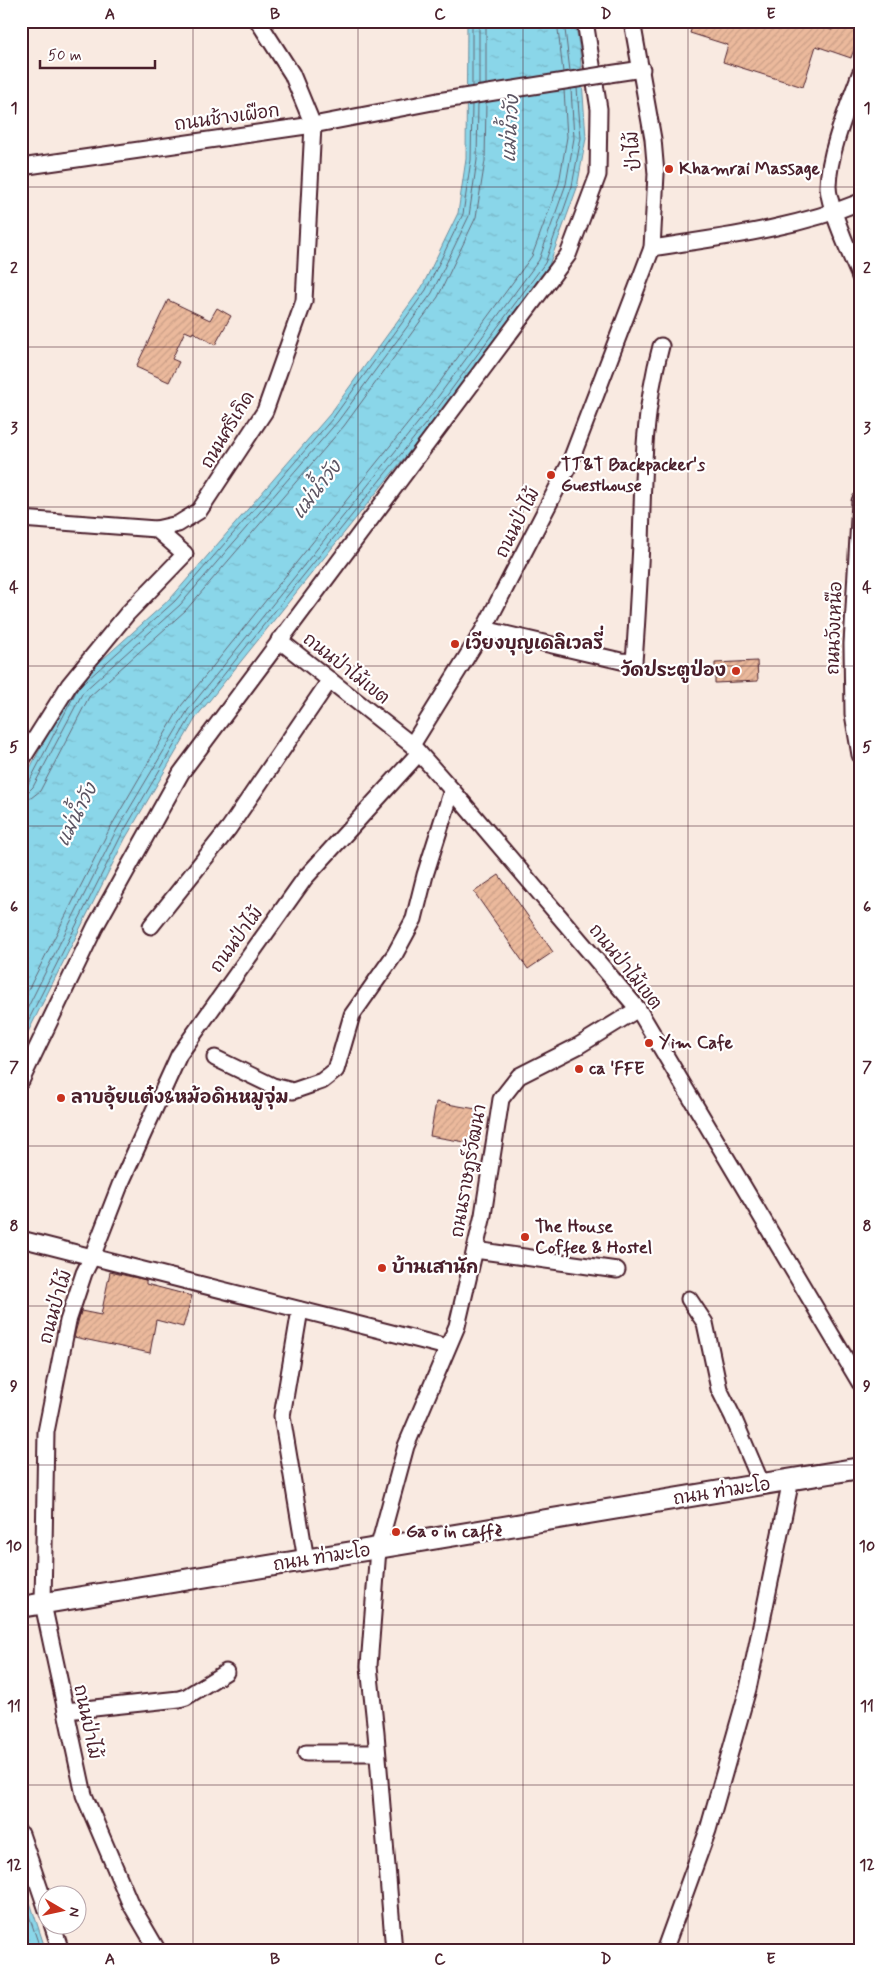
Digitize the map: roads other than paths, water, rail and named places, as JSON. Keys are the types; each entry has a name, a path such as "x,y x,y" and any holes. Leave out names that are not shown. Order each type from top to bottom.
{"street":[{"path":"258,21 292,74 313,125"},
{"path":"21,1080 95,927 181,773 568,255 598,175 599,109 585,21"},
{"name":"ป่าไม้","path":"632,21 653,139 656,174 652,248"},
{"name":"ถนนช้างเผือก","path":"21,167 313,125 438,101 642,69"},
{"path":"860,74 836,143 828,187 835,213 860,277"},
{"name":"ถนนศรีเกิด","path":"21,519 156,529 178,524 199,511 266,411 304,301 313,125"},
{"path":"652,248 760,231 835,213 860,202"},
{"name":"ถนนป่าไม้","path":"158,1951 130,1903 84,1795 42,1604 46,1432 68,1321 84,1273 120,1185 179,1055 305,878 415,749 484,629 569,465 652,248"},
{"path":"484,629 621,661 634,662 640,567 644,443 653,373 661,346"},
{"name":"ถนนวังเหนือ","path":"860,501 852,644 853,714 860,755"},
{"path":"21,761 69,685 127,614 185,554 156,529"},
{"name":"ถนนป่าไม้เขต","path":"279,640 415,749 638,1009 860,1383"},
{"path":"151,926 230,828 330,680"},
{"path":"215,1058 273,1086 293,1091 322,1081 336,1070 352,1015 395,954 414,919 425,875 452,790"},
{"name":"ถนนราษฎร์วัฒนา","path":"394,1951 369,1666 378,1549 406,1446 457,1326 483,1215 501,1099 518,1076 578,1046 638,1009"},
{"path":"21,1239 447,1347"},
{"path":"475,1250 617,1270"},
{"path":"689,1299 705,1323 718,1389 741,1434 762,1485"},
{"path":"300,1310 282,1416 306,1560"},
{"name":"ถนน ท่ามะโอ","path":"21,1607 860,1468"},
{"path":"665,1950 708,1830 748,1689 791,1480"},
{"path":"66,1711 179,1700 226,1672"},
{"path":"306,1753 377,1752"},
{"path":"21,1834 38,1884"},
{"path":"55,1934 61,1951"}],"water":[{"name":"แม่น้ำวัง","path":"467,21 575,21 580,51 586,138 577,188 549,265 438,416 197,716 125,839 21,1046 21,785 74,685 171,598 330,414 422,287 458,213 466,159"},
{"path":"21,1875 38,1927 38,1934 40,1934 46,1951 21,1951"}],"place":[{"name":"Khamrai Massage","path":"669,169"},
{"name":"TT&T Backpacker's Guesthouse","path":"551,475"},
{"name":"เวียงบุญเดลิเวลรี่","path":"455,644"},
{"name":"วัดประตูป่อง","path":"736,671"},
{"name":"Yim Cafe","path":"649,1043"},
{"name":"ca 'FFE","path":"579,1069"},
{"name":"ลาบอุ้ยแต๋ง&หม้อดินหมูจุ่ม","path":"61,1098"},
{"name":"The House Coffee & Hostel","path":"525,1237"},
{"name":"บ้านเสานัก","path":"382,1268"},
{"name":"Ga o in caffè","path":"396,1532"}]}
